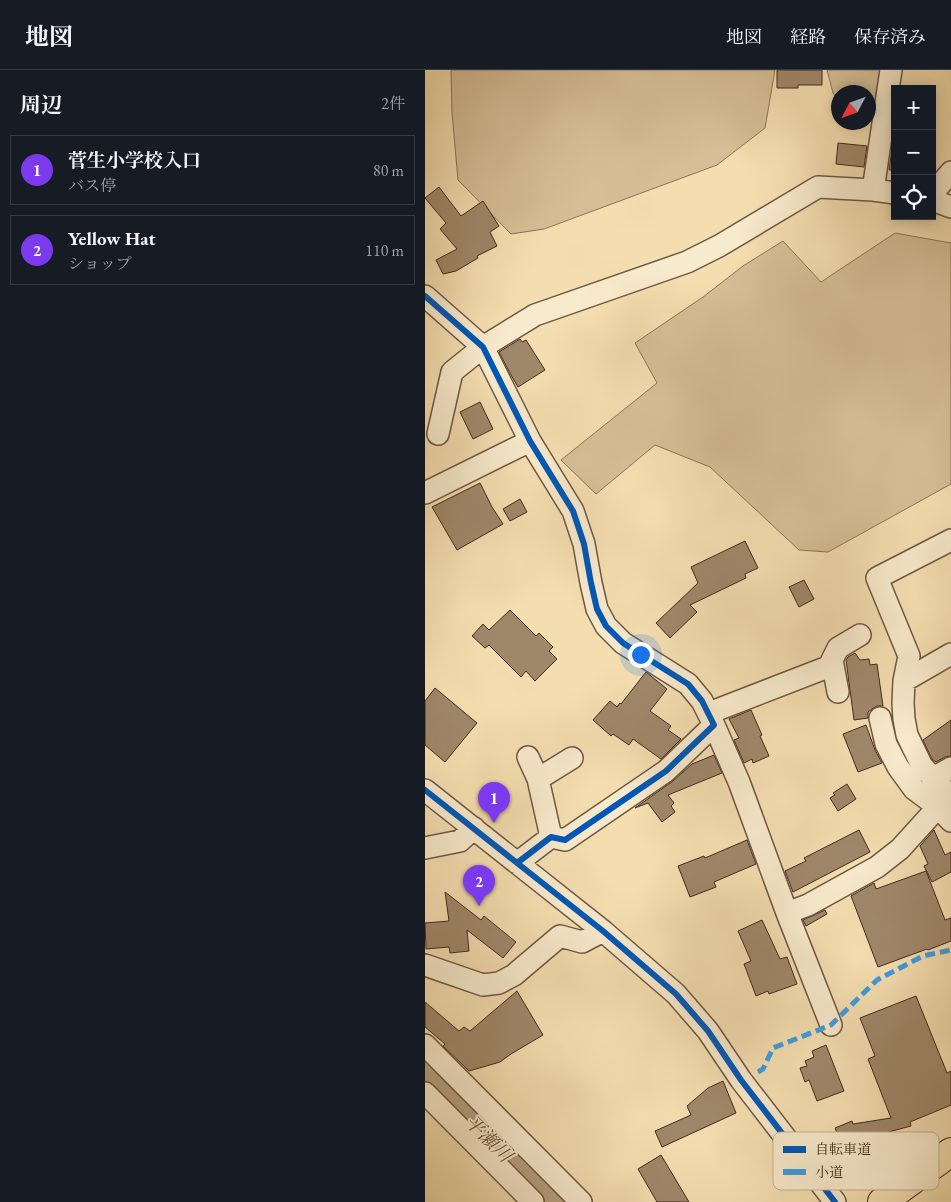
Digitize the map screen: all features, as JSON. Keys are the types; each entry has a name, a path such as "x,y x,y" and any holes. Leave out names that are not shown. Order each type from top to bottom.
{"main road":[{"path":"939,1161 951,1152"},
{"path":"883,1202 899,1190"}],"street":[{"path":"873,190 891,70"},
{"path":"936,189 951,172"},
{"path":"438,434 452,372 483,347 535,315 687,262 719,246 818,187 891,192"},
{"path":"936,201 951,207"},
{"path":"425,296 483,347 530,440 573,511 584,544 597,609 606,626 623,643 688,684 702,701 739,782 831,1025"},
{"path":"425,494 530,440"},
{"path":"947,808 933,778 922,766 907,735 903,719 904,681 909,656 877,578 951,540"},
{"path":"838,692 832,660 838,648 860,635"},
{"path":"904,681 951,654"},
{"path":"517,863 551,837 565,840 666,771 711,719 833,665"},
{"path":"880,718 886,744 897,767 914,789 947,808"},
{"path":"528,757 538,778 551,837"},
{"path":"538,778 572,758"},
{"path":"933,778 951,768"},
{"path":"425,790 603,931 677,994 708,1031 741,1080 781,1132"},
{"path":"787,913 808,905 877,867 901,849 947,808"},
{"path":"425,848 461,841 474,828"},
{"path":"425,964 483,984 499,984 514,975 560,936 581,942 603,931"},
{"path":"425,1045 581,1202"},
{"path":"425,1094 526,1198 546,1167"},
{"path":"826,1190 835,1202"}],"shaded area":[{"path":"451,70 775,70 765,128 717,165 544,229 511,234 458,180 452,113"},
{"path":"827,70 881,70 876,95 876,85 831,85"},
{"path":"895,233 951,243 951,484 828,552 799,550 710,467 655,445 596,494 561,460 657,383 635,343 703,297 743,266 783,241 821,282"}],"building":[{"path":"777,70 822,70 822,85 798,85 798,88 777,88"},
{"path":"838,143 867,146 864,167 836,164"},
{"path":"439,187 461,216 483,201 499,226 490,232 497,246 477,256 478,258 456,271 443,274 436,260 457,249 440,229 446,223 425,198"},
{"path":"520,339 522,342 526,340 545,370 518,387 499,352"},
{"path":"480,402 493,429 473,439 460,412"},
{"path":"480,483 503,524 457,550 432,507"},
{"path":"520,499 527,512 510,521 503,509"},
{"path":"745,541 758,568 745,574 746,578 690,605 697,612 670,638 656,623 698,583 691,567"},
{"path":"804,580 814,599 799,607 789,587"},
{"path":"510,610 536,636 539,633 553,647 549,651 557,659 535,681 526,671 521,677 489,645 485,648 472,636 483,624 489,630"},
{"path":"855,653 860,660 869,659 870,665 877,664 883,706 877,706 868,712 868,718 854,720 846,660"},
{"path":"646,672 667,689 650,711 671,726 668,730 681,739 661,759 633,739 629,745 613,734 611,736 593,720 610,701 617,707 621,704"},
{"path":"435,688 477,723 445,762 425,745 425,701"},
{"path":"751,710 769,756 753,763 752,759 744,763 734,740 739,738 729,719"},
{"path":"951,720 951,756 936,762 932,759 923,740"},
{"path":"866,725 882,763 858,772 843,734"},
{"path":"714,755 722,773 668,795 674,803 671,806 675,812 662,822 648,803 635,808 673,781 692,764"},
{"path":"847,784 856,799 838,811 830,798 835,795 833,793"},
{"path":"859,830 870,852 793,892 785,871 806,861 804,858"},
{"path":"934,830 945,855 951,852 951,872 932,882 924,866 928,864 920,846"},
{"path":"747,840 756,864 714,882 716,887 690,897 678,866 704,856 705,858"},
{"path":"926,871 945,920 951,918 951,941 878,967 851,896 874,883 876,889"},
{"path":"445,892 481,920 484,916 516,942 503,958 467,930 469,951 450,953 449,947 426,949 425,923 449,921"},
{"path":"825,910 827,914 806,926 803,920"},
{"path":"762,920 780,959 787,957 797,984 769,994 768,991 756,996 744,964 751,961 738,931"},
{"path":"517,991 543,1035 500,1062 469,1071 443,1046 445,1044 425,1027 425,1002 459,1031 464,1027 470,1031"},
{"path":"916,996 947,1073 951,1071 951,1105 910,1122 911,1126 888,1132 837,1132 835,1128 852,1121 853,1124 891,1118 868,1059 875,1056 860,1018"},
{"path":"826,1045 844,1091 817,1101 809,1080 805,1082 800,1068 807,1066 805,1061 814,1057 812,1051"},
{"path":"723,1081 736,1113 662,1147 655,1131 691,1115 687,1106 708,1088"},
{"path":"661,1155 689,1202 657,1202 638,1169"}],"waterway":[{"name":"平瀬川","path":"425,1073 553,1202"}],"marked path":[{"path":"758,1072 763,1069 773,1048 831,1025 877,980 923,956 951,950"}],"cycle path":[{"path":"425,296 483,347 530,441 573,511 584,544 597,609 606,626 623,643 688,684 702,701 714,725 666,771 565,840 551,837 517,863"},
{"path":"425,790 603,931 676,994 708,1031 741,1080 781,1132"},
{"path":"826,1190 835,1202"}],"place":[{"name":"菅生小学校入口","path":"494,823"},
{"name":"Yellow Hat","path":"479,906"}]}
